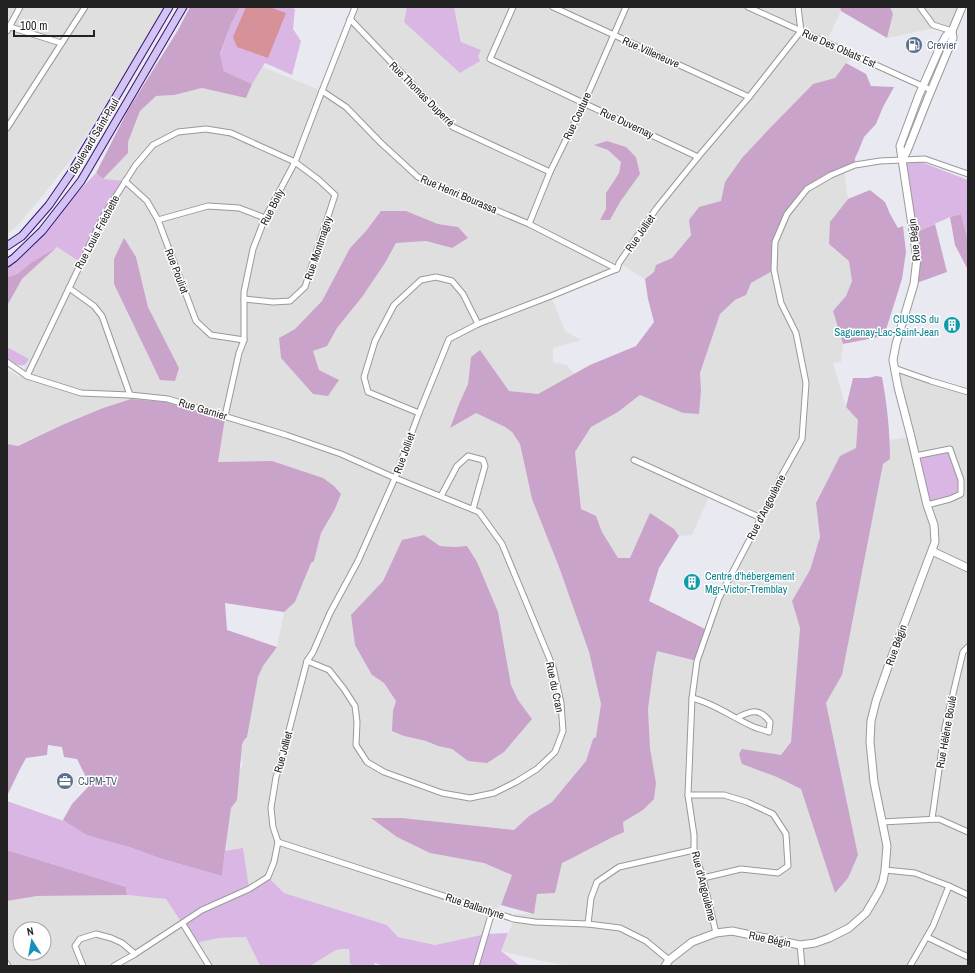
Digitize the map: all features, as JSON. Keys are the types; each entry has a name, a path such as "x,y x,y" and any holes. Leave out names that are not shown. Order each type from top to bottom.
{"main road":[{"name":"Boulevard Saint-Paul","path":"7,246 22,236 49,205 71,173 169,7"},
{"name":"Boulevard Saint-Paul","path":"7,263 42,231 81,181 183,7"}],"street":[{"path":"20,7 8,28 61,43"},
{"path":"7,128 85,7"},
{"name":"Rue Boily","path":"225,416 239,353 244,340 244,300 253,249 264,218 295,162 355,7"},
{"name":"Rue Duvernay","path":"513,7 490,59 698,157"},
{"name":"Rue Villeneuve","path":"554,7 749,97"},
{"name":"Rue Couture","path":"529,224 550,172 584,103 626,7"},
{"name":"Rue Des Oblats Est","path":"748,7 931,90"},
{"path":"798,7 801,31"},
{"path":"920,7 933,25 952,31"},
{"name":"Rue Bégin","path":"667,963 692,942 716,933 732,931 800,945 815,943 849,928 866,913 879,891 885,870 887,846 874,782 870,742 871,721 876,701 889,664 935,542 934,525 927,505 893,360 896,344 914,284 917,258 900,146 923,86 941,45 946,36 952,31 962,7"},
{"name":"Rue Thomas Duperré","path":"350,19 453,127 550,172"},
{"name":"Rue Jolliet","path":"114,966 183,924 202,910 249,889 268,877 274,862 278,842 273,827 271,808 276,777 307,661 313,652 330,613 358,561 395,478 449,339 478,324 617,269 619,263 656,209 749,97 801,31"},
{"name":"Rue Bégin","path":"902,160 953,38 952,31"},
{"name":"Rue Henri Bourassa","path":"322,91 346,107 380,143 418,177 529,224 617,269"},
{"name":"Rue Louis Fréchette","path":"27,376 104,215 135,166 153,145 178,132 206,129 231,133 295,162"},
{"name":"Rue d'Angoulème","path":"716,933 703,878 694,850 694,835 688,795 692,698 697,661 719,598 802,439 806,383 796,333 779,296 774,270 774,242 787,214 807,190 831,175 855,165 880,160 925,159 968,174"},
{"name":"Rue Montmagny","path":"244,300 273,302 290,301 305,287 335,195 319,180 295,162"},
{"name":"Rue Pouliot","path":"125,181 147,201 158,220 196,321 211,335 244,340"},
{"path":"158,220 208,206 239,208 264,218"},
{"path":"419,413 368,392 364,377 375,340 394,305 421,280 436,277 452,282 456,286 463,294 478,324"},
{"path":"69,288 94,306 102,316 130,395"},
{"name":"Rue Garnier","path":"7,362 27,376 81,393 168,398 341,454 395,478"},
{"path":"894,368 968,392"},
{"path":"915,456 950,449 961,480 961,494 950,499 927,505"},
{"path":"441,496 456,466 468,456 483,460 485,466 483,477 473,509"},
{"path":"634,460 761,518"},
{"name":"Rue du Cran","path":"307,661 329,670 344,689 355,706 357,722 356,745 366,762 384,772 442,793 470,798 494,793 516,782 537,769 555,752 563,731 561,703 553,667 502,544 479,512 395,478"},
{"path":"935,542 949,559"},
{"path":"932,551 968,568"},
{"name":"Rue Hélène Boulé","path":"932,819 946,728 963,652 968,647"},
{"path":"692,698 700,700 755,728 769,732 770,722 765,714 754,712 745,713 737,718"},
{"path":"688,795 724,795 747,802 773,814 786,834 788,866 778,873 741,869 703,878"},
{"path":"882,822 939,819 968,832"},
{"name":"Rue Ballantyne","path":"278,842 514,919 535,922 588,924 620,928 646,941 667,963"},
{"path":"588,924 591,898 598,882 618,867 694,850"},
{"path":"885,870 915,873 968,895"},
{"path":"910,966 933,926 949,886"},
{"path":"476,966 492,912"},
{"path":"183,924 209,966"},
{"path":"83,966 75,946 80,939 96,934 122,943 135,954"},
{"path":"927,938 968,956"},
{"path":"800,945 802,966"}],"shaded area":[{"path":"7,7 165,7 72,158 16,227 7,234"},
{"path":"190,7 240,7 231,24 220,54 224,71 252,84 246,98 202,88 174,95 156,96 140,111 128,142 128,153 103,179 96,173 128,110 178,30"},
{"path":"240,7 289,7 295,9 293,29 301,41 292,75 265,63 252,84 224,71 220,55 231,24"},
{"path":"246,7 269,7 286,13 268,58 237,47 233,37"},
{"path":"355,7 407,7 404,22 462,42 454,7 840,7 841,11 826,42 856,56 846,63 835,78 813,84 770,128 725,182 721,201 699,207 691,234 672,258 656,265 654,272 645,279 619,263 617,269 551,296 565,331 581,340 553,348 553,362 567,365 574,374 538,394 509,391 480,351 471,357 468,384 450,426 476,413 505,427 512,432 520,444 532,499 559,567 589,652 601,704 596,737 593,740 586,761 552,802 529,816 514,830 402,818 372,818 430,853 484,863 512,875 501,905 492,912 486,934 435,945 398,937 387,925 284,893 268,877 249,889 243,849 225,851 231,808 237,800 238,774 243,765 240,754 244,740 247,737 258,677 263,666 277,647 284,612 295,602 311,563 314,561 321,533 335,509 341,494 334,486 272,461 217,462 131,399 103,408 17,446 7,444 7,370 20,377 29,359 7,347 7,306 22,279 57,247 80,263 125,181 103,179 128,153 128,142 140,111 156,96 174,95 202,88 246,98 252,84 263,67 322,91","holes":["608,150 640,174 620,202 610,220 600,220 606,209 606,193 619,173 621,162","406,211 438,224 458,227 452,248 426,241 396,243 385,263 362,297 337,328 327,345 312,351 319,370 313,394 281,358 279,338 295,329 322,301 350,248 366,231","136,257 148,307 179,368 160,380 114,284","424,535 440,546 467,546 498,612 511,685 518,700 532,719 468,761 452,749 404,736 393,711 396,701 384,683 372,675 351,616 383,581 402,540"]},
{"path":"407,7 454,7 461,42 481,50 478,56 480,61 460,73 404,22"},
{"path":"840,7 890,7 893,14 887,38 841,11"},
{"path":"890,7 962,7 952,31 938,27 887,38 893,14"},
{"path":"846,63 866,74 871,86 894,87 876,124 864,137 855,158 855,165 807,189 787,214 775,242 774,270 751,283 746,295 735,300 720,314 700,373 701,390 699,414 683,413 640,395 618,412 591,427 575,452 581,509 596,516 602,532 618,558 630,558 650,513 674,529 679,536 659,568 649,601 707,630 697,661 657,651 648,709 650,748 656,783 654,799 643,810 623,822 624,832 562,863 555,893 537,894 534,914 501,905 512,875 484,863 430,853 397,837 371,818 402,818 514,830 529,816 552,802 586,761 593,739 596,737 601,704 589,652 559,567 532,499 520,444 512,432 505,427 476,413 450,428 468,384 471,357 480,350 509,391 538,394 590,365 636,346 654,322 645,279 654,272 656,265 672,258 691,235 689,220 699,207 721,201 725,182 742,158 813,84 835,78"},
{"path":"607,141 626,147 636,157 640,174 620,202 610,220 600,220 606,209 606,193 619,173 621,162 608,150 594,145"},
{"path":"902,160 921,162 968,180 968,241 961,214 950,217 914,233"},
{"path":"844,169 848,199 830,222 849,261 852,280 846,296 833,311 843,344 841,362 833,363 846,407 858,420 856,448 816,503 820,537 810,570 792,601 800,628 791,742 781,756 742,749 778,777 801,789 835,892 858,855 826,703 842,675 883,464 890,459 890,440 911,437 894,368 968,391 968,966 570,966 501,951 514,919 514,914 534,914 537,894 555,893 562,863 589,850 609,838 624,832 623,822 643,810 656,783 650,748 648,709 657,650 697,660 719,598 761,518 710,494 692,535 679,536 674,529 630,558 618,559 602,532 596,517 581,509 575,452 591,427 618,412 641,395 683,413 698,414 700,373 720,314 735,300 746,295 751,283 774,270 775,242 787,214 807,189"},
{"path":"96,173 103,179 125,181 81,263 57,247 32,262 17,274 7,277 7,265 52,224 65,206"},
{"path":"870,190 885,202 898,228 903,226 906,252 902,279 884,336 843,344 833,311 846,296 852,281 849,261 829,244 830,222 848,199"},
{"path":"381,211 406,211 438,224 458,227 468,238 452,248 426,241 396,243 385,263 362,297 337,328 327,346 313,351 319,370 339,380 328,396 313,394 281,358 279,338 295,329 322,301 350,248 366,231"},
{"path":"961,214 968,241 968,270 955,245 950,217"},
{"path":"935,224 947,272 914,284 914,233"},
{"path":"124,238 136,257 148,307 179,368 175,381 160,380 114,284 114,259"},
{"path":"57,247 22,279 7,306 7,277 17,274 32,262"},
{"path":"7,347 29,359 25,365 18,365 7,358"},
{"path":"876,376 882,377 884,387 889,428 890,459 883,464 842,675 826,703 858,855 848,878 835,893 801,789 777,777 742,764 739,754 742,749 781,755 791,742 800,628 792,601 810,570 820,537 816,503 840,456 856,448 858,420 846,407 853,378 869,378"},
{"path":"131,399 166,402 225,418 218,462 272,461 323,478 334,486 341,494 335,509 321,533 314,561 311,563 295,602 284,612 225,603 227,630 277,647 263,666 258,677 247,737 242,745 237,800 231,808 222,876 87,835 63,820 72,804 90,785 77,759 64,757 62,747 48,745 47,755 26,758 7,796 7,444 18,446 62,425 103,408"},
{"path":"950,449 961,480 961,494 927,505 915,456"},
{"path":"424,535 440,546 467,546 477,562 498,612 511,685 518,700 532,719 504,752 487,763 468,761 452,749 404,736 392,731 393,711 396,701 384,683 372,675 355,645 351,615 383,581 402,540"},
{"path":"7,801 64,821 162,859 222,876 225,851 243,848 249,888 268,877 284,893 387,925 398,937 435,945 486,934 508,933 501,951 520,966 385,966 375,963 373,966 355,966 350,964 349,949 342,949 336,950 310,966 260,966 246,937 219,938 195,943 166,899 127,895 126,887 7,850"},
{"path":"7,850 126,887 127,895 37,896 7,901"},
{"path":"127,895 166,899 195,943 219,938 246,937 260,966 7,966 7,901 37,896"},
{"path":"349,949 350,963 355,966 310,966 336,950"}],"place":[{"name":"Crevier","path":"914,45"},
{"name":"CIUSSS du Saguenay-Lac-Saint-Jean","path":"952,325"},
{"name":"Centre d'hébergement Mgr-Victor-Tremblay","path":"692,582"},
{"name":"CJPM-TV","path":"65,781"}]}
